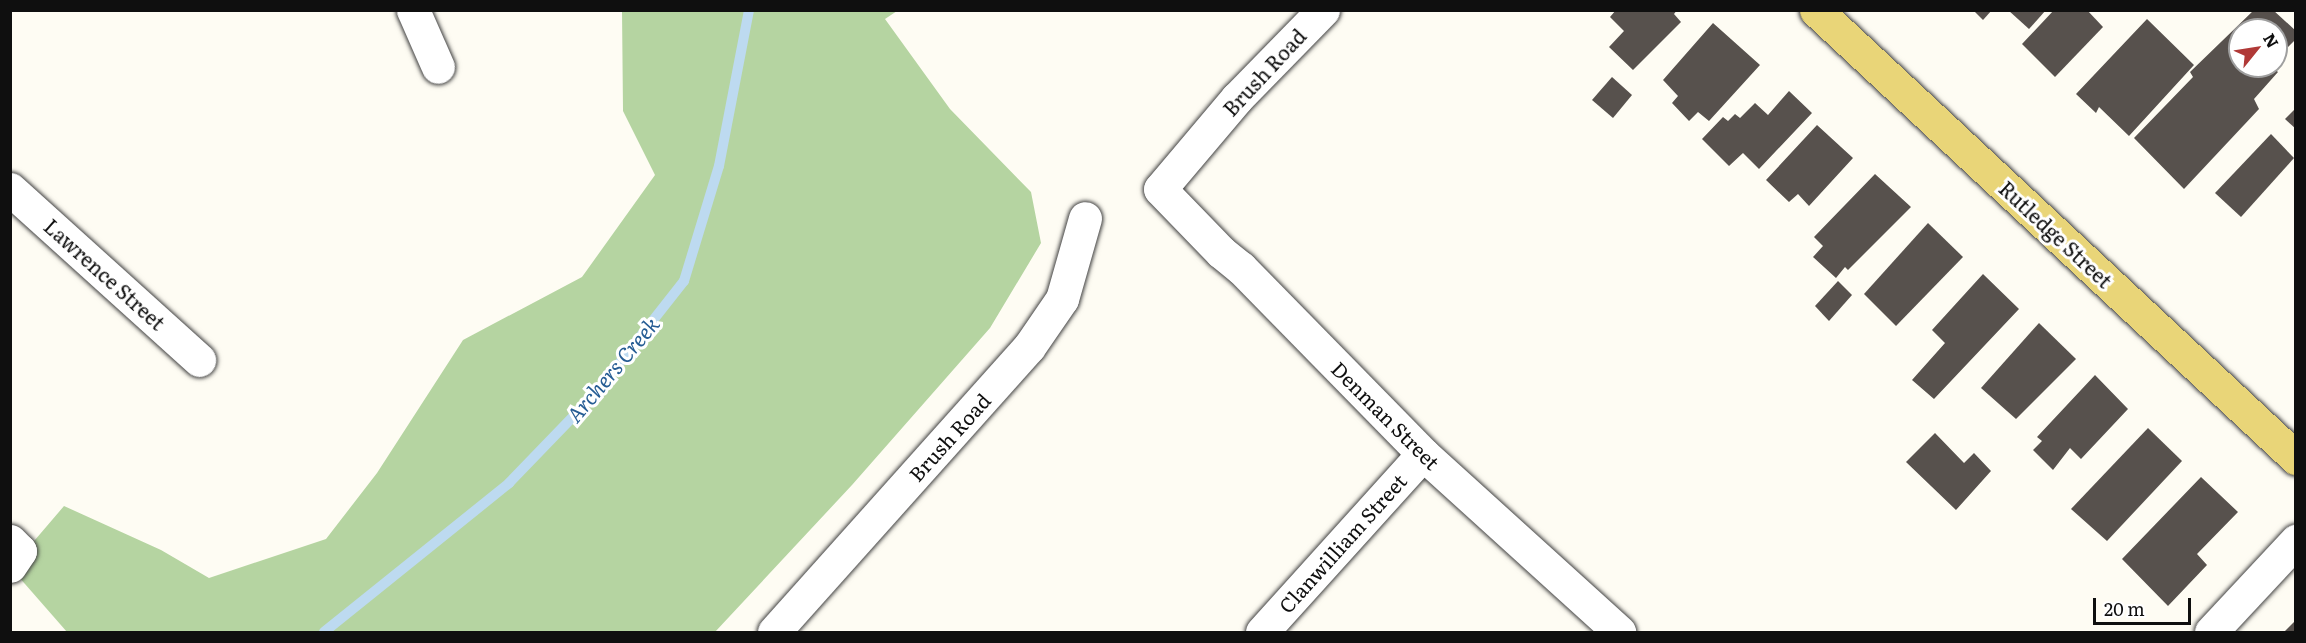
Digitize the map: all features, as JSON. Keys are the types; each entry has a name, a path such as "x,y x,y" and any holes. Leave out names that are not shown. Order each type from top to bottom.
{"main road":[{"name":"Rutledge Street","path":"1816,10 2295,459"}],"street":[{"path":"413,10 438,67"},
{"name":"Brush Road","path":"1160,189 1237,98 1323,10"},
{"name":"Lawrence Street","path":"10,189 199,360"},
{"name":"Denman Street","path":"1160,189 1221,252 1241,268 1423,454 1619,633"},
{"name":"Brush Road","path":"774,633 1029,347 1062,298 1085,218"},
{"name":"Clanwilliam Street","path":"1262,633 1423,454"},
{"path":"2211,633 2295,541"}],"green space":[{"path":"622,11 897,11 885,19 950,109 1031,192 1041,243 990,328 852,485 715,632 67,632 11,568 64,506 161,550 209,578 326,539 377,473 463,340 582,277 655,175 623,111"}],"building":[{"path":"1616,10 1677,10 1674,14 1681,22 1633,70 1609,47 1624,31 1610,17"},
{"path":"1973,10 1992,10 1983,20"},
{"path":"2008,10 2046,10 2029,29"},
{"path":"2054,10 2087,10 2103,27 2055,77 2022,44"},
{"path":"2254,10 2273,10 2282,18 2246,18"},
{"path":"2147,19 2194,65 2129,136 2099,107 2096,113 2076,94"},
{"path":"1713,23 1760,65 1709,121 1698,112 1689,121 1672,103 1678,96 1663,80"},
{"path":"2288,24 2296,31 2296,39 2288,47"},
{"path":"2228,35 2228,78 2273,78 2254,99 2259,109 2184,189 2134,138 2193,77 2190,72"},
{"path":"1612,77 1632,95 1613,118 1592,100"},
{"path":"1789,91 1812,113 1759,169 1743,153 1729,166 1702,139 1723,117 1728,121 1735,114 1740,118 1755,103 1768,115"},
{"path":"2296,108 2296,129 2285,119"},
{"path":"1817,125 1853,158 1809,206 1798,194 1789,202 1766,180"},
{"path":"2271,134 2294,158 2241,217 2215,193"},
{"path":"1875,174 1911,207 1848,270 1845,267 1836,278 1813,257 1823,246 1814,237"},
{"path":"1928,223 1963,257 1896,326 1864,294"},
{"path":"1983,274 2019,309 1934,399 1912,380 1945,343 1932,330"},
{"path":"1838,281 1852,295 1829,321 1815,306"},
{"path":"2039,323 2076,359 2016,419 1981,388"},
{"path":"2095,375 2128,409 2081,459 2070,448 2053,470 2033,450 2042,441 2037,437"},
{"path":"2148,428 2182,461 2107,541 2071,509"},
{"path":"1935,433 1964,463 1974,453 1991,471 1956,510 1906,462"},
{"path":"2201,477 2238,512 2197,554 2207,565 2168,606 2122,559"},
{"path":"2296,620 2296,632 2284,632"}],"waterway":[{"name":"Archers Creek","path":"324,632 509,483 595,394 684,281 719,166 749,10"}]}
